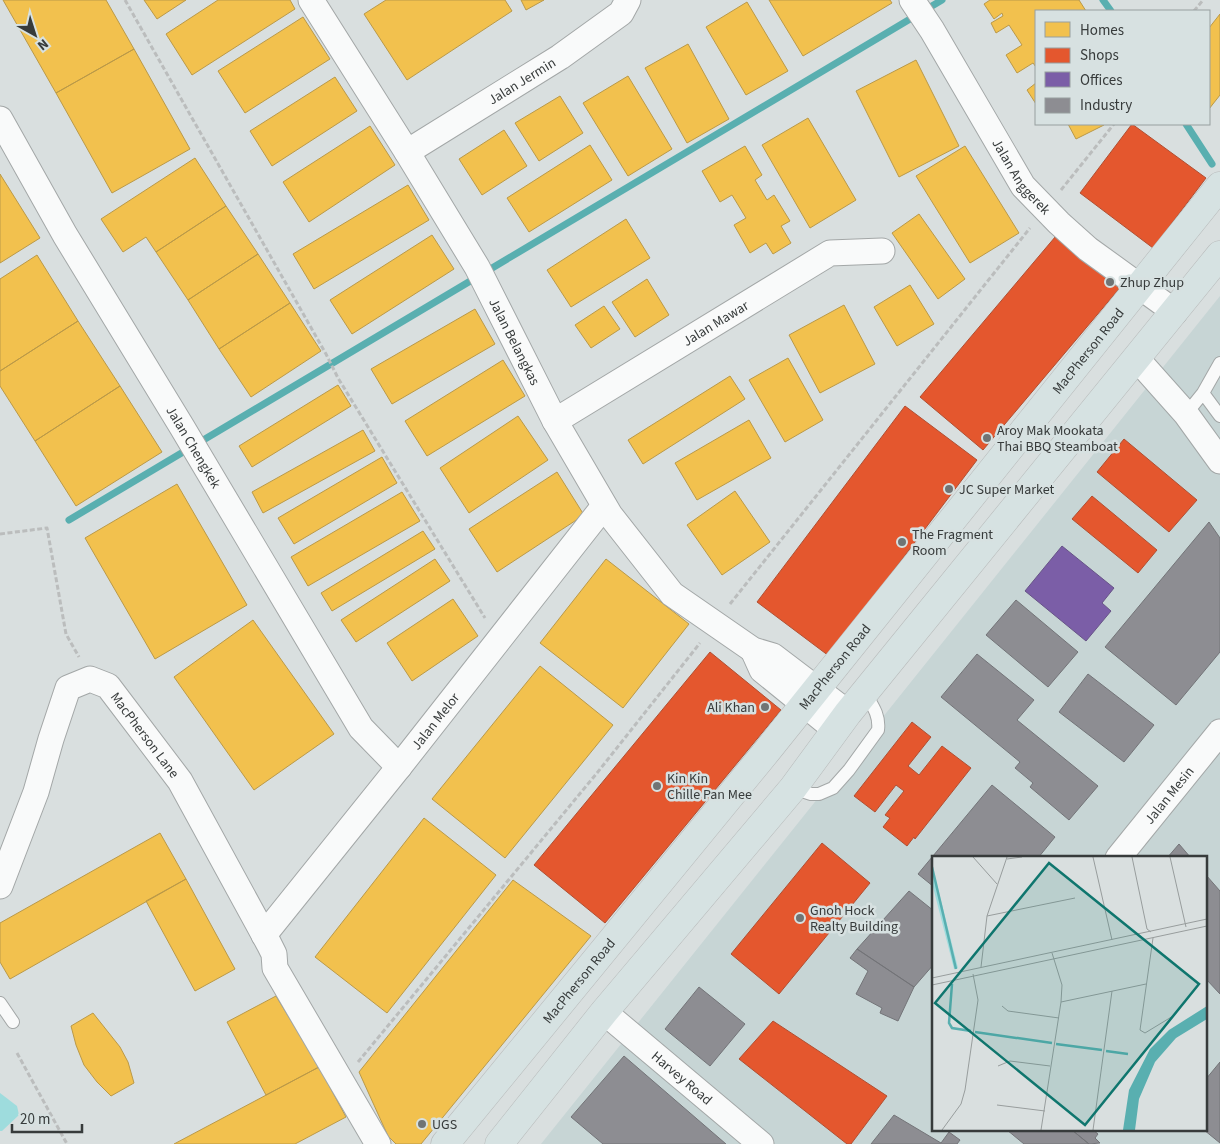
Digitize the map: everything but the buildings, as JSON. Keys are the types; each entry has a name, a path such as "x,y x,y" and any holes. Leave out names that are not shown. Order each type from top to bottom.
{"main road":[{"name":"MacPherson Road","path":"445,1144 811,697 1220,186"},
{"path":"499,1144 604,1012 793,788 850,712 1138,359 1220,255"}],"street":[{"name":"Jalan Belangkas","path":"311,0 407,152 476,267 554,421 604,506 672,594 753,650 762,670 811,697 850,712"},
{"name":"Jalan Jermin","path":"407,152 560,58 621,14 628,0"},
{"name":"Jalan Anggerek","path":"912,0 932,30 1022,186 1058,223 1088,249 1175,312"},
{"name":"Jalan Chengkek","path":"0,119 65,235 361,728 399,767"},
{"name":"Jalan Mawar","path":"554,421 830,253 882,250"},
{"path":"1138,359 1186,414 1220,461"},
{"name":"Jalan Melor","path":"269,944 399,767 604,506"},
{"path":"0,886 36,792 68,688 90,679"},
{"name":"MacPherson Lane","path":"90,679 108,686 180,781 269,944 275,968 384,1142"},
{"name":"Jalan Mesin","path":"1120,856 1220,732"},
{"name":"MacPherson Lane","path":"269,944 285,961 350,1072 384,1142"},
{"name":"Harvey Road","path":"604,1012 761,1144"}],"lane":[{"path":"1186,414 1203,393 1220,363"},
{"path":"1203,393 1220,416"},
{"path":"793,788 810,794 819,794 833,788 849,770 878,730 879,723 876,710 850,712"},
{"path":"0,1002 12,1022"}],"path":[{"path":"125,0 338,378 498,640"},
{"path":"1195,10 1203,0"},
{"path":"350,1072 597,773 1113,125"},
{"path":"0,534 47,528 66,634 90,679"},
{"path":"17,1053 67,1144"}],"shaded area":[{"path":"1220,296 1220,1144 541,1144"},
{"path":"0,1093 17,1106 19,1115 2,1131 0,1131"}],"waterway":[{"path":"69,520 942,0"},
{"path":"1103,0 1110,10"},
{"path":"1187,125 1212,164"}],"place":[{"name":"Zhup Zhup","path":"1110,282"},
{"name":"Aroy Mak Mookata Thai BBQ Steamboat","path":"987,438"},
{"name":"JC Super Market","path":"949,489"},
{"name":"The Fragment Room","path":"902,542"},
{"name":"Ali Khan","path":"765,707"},
{"name":"Kin Kin Chille Pan Mee","path":"657,786"},
{"name":"Gnoh Hock Realty Building","path":"800,918"},
{"name":"UGS","path":"422,1124"}]}
